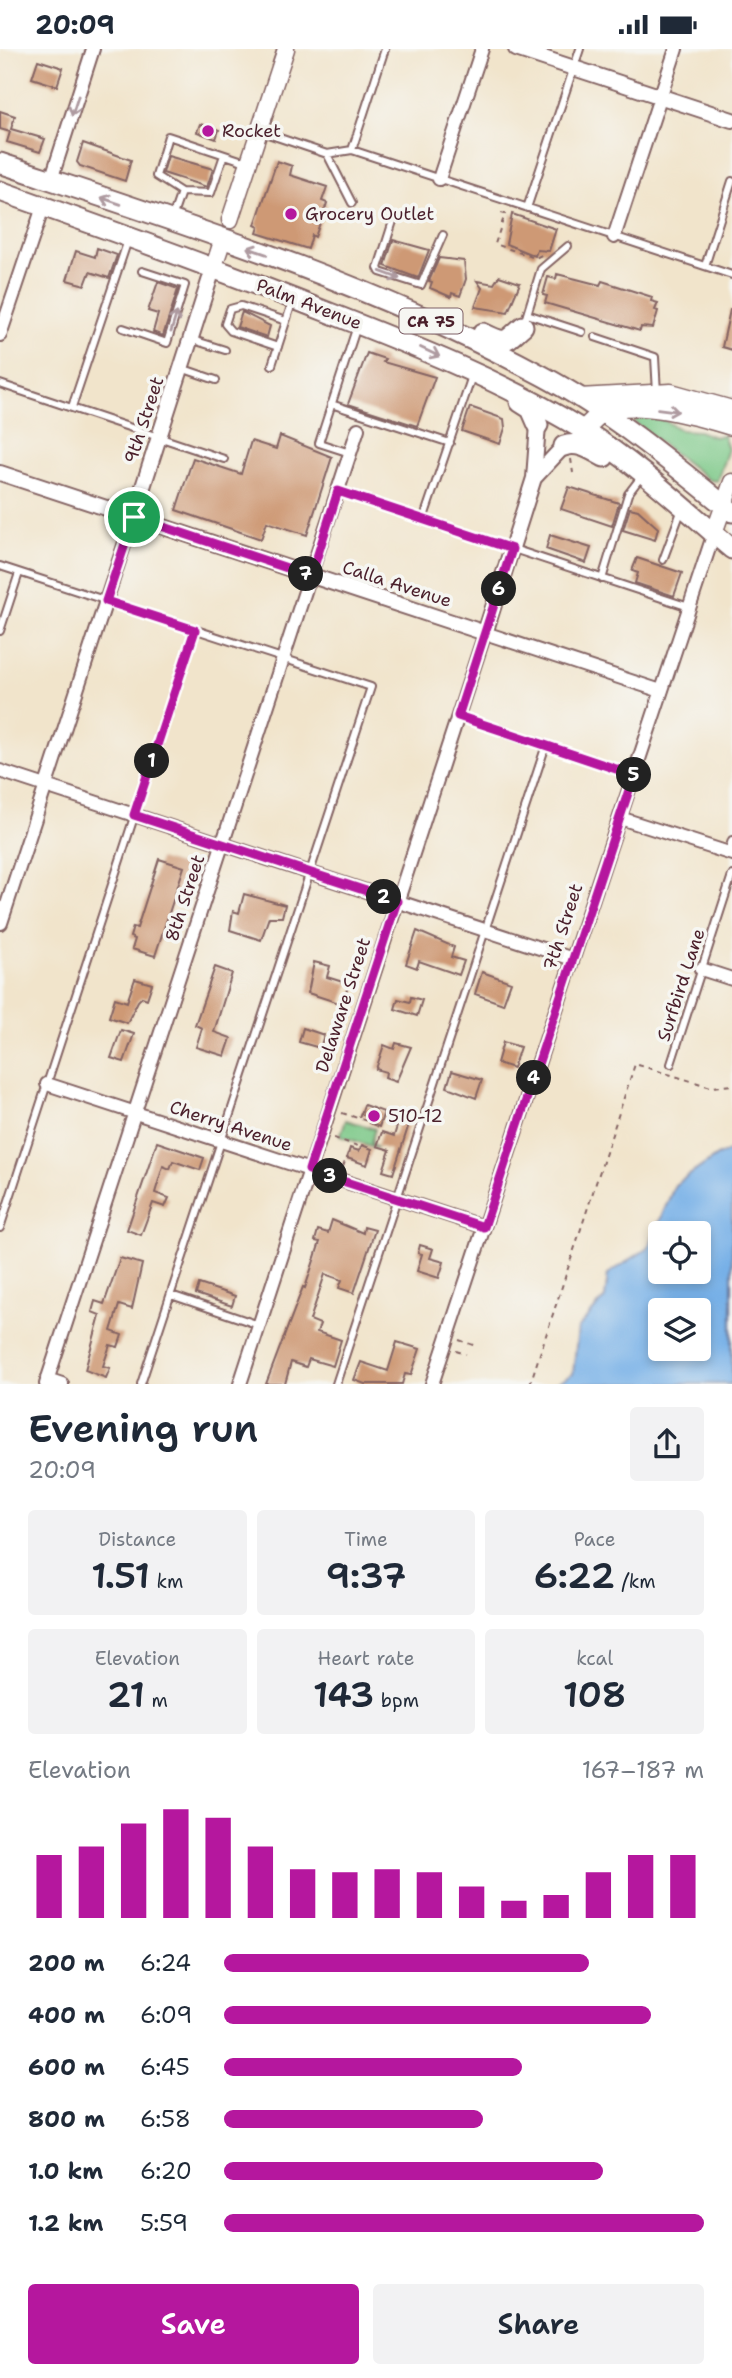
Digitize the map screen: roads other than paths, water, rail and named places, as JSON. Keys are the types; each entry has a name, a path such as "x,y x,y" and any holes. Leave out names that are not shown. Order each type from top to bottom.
{"highway":[{"name":"Palm Avenue","path":"0,163 361,289 456,333 603,412"},
{"name":"Palm Avenue","path":"0,191 214,266 419,346 483,376 583,431"},
{"path":"361,289 412,301 503,342 510,340 525,320"},
{"path":"525,320 523,349 559,377 572,393"},
{"path":"483,376 531,409 538,425"},
{"name":"CA 75","path":"603,412 647,443 728,509"},
{"name":"CA 75","path":"583,431 639,472 732,549"},
{"path":"568,452 572,443 639,472"}],"main road":[{"name":"9th Street","path":"230,220 286,49"},
{"name":"9th Street","path":"214,266 223,239"},
{"path":"572,393 657,393 699,399 732,410"},
{"path":"583,431 603,412 644,408 671,410 732,426"},
{"name":"7th Street","path":"713,533 728,509 732,482"}],"street":[{"path":"51,180 93,49"},
{"path":"439,179 482,49"},
{"path":"516,49 732,120"},
{"path":"614,237 676,49"},
{"path":"0,335 43,207"},
{"name":"9th Street","path":"223,239 230,220"},
{"name":"9th Street","path":"1,923 214,266"},
{"name":"Delaware Street","path":"240,1384 512,549 534,478 538,425"},
{"name":"8th Street","path":"46,1382 358,429"},
{"name":"Delaware Street","path":"534,478 568,452"},
{"name":"Calla Avenue","path":"0,473 662,691"},
{"name":"7th Street","path":"432,1384 713,533"},
{"path":"0,771 573,959"},
{"path":"620,818 731,849"},
{"path":"701,969 732,979"},
{"name":"Cherry Avenue","path":"47,1084 484,1227"},
{"path":"46,1382 62,1384"}],"lane":[{"path":"352,150 385,49"},
{"path":"527,208 580,49"},
{"path":"258,131 327,155 352,150 732,275"},
{"path":"224,155 211,193 181,192 156,176 168,136 248,163"},
{"path":"327,155 352,203"},
{"path":"705,266 732,181"},
{"path":"170,222 181,192"},
{"path":"394,218 378,268 380,272 421,285 443,235"},
{"path":"72,407 130,235"},
{"path":"568,246 541,269 525,320 582,332"},
{"path":"123,328 167,343 185,285 142,271"},
{"path":"272,365 293,299"},
{"path":"278,347 231,331 225,324 230,309 240,306 286,321"},
{"path":"350,453 318,443 358,323"},
{"path":"595,337 655,357 657,393"},
{"path":"190,339 225,350"},
{"path":"181,368 216,380"},
{"path":"424,520 450,443 483,376"},
{"path":"0,384 225,459"},
{"path":"331,404 450,443"},
{"path":"601,579 628,494 639,472"},
{"path":"338,491 689,607"},
{"path":"663,560 682,507"},
{"path":"0,566 370,687 141,1384"},
{"path":"0,631 19,573"},
{"path":"0,1229 195,630"},
{"path":"458,716 634,775"},
{"path":"336,1384 546,745"},
{"name":"Surfbird Lane","path":"671,1064 732,875"},
{"path":"171,1295 259,1325"}],"water":[{"path":"732,1150 732,1384 555,1384 573,1374 578,1328 605,1298 608,1274 648,1248 648,1284 711,1284 711,1221 660,1221 675,1185 717,1156"}],"place":[{"name":"Rocket","path":"208,131"},
{"name":"Grocery Outlet","path":"291,214"},
{"name":"510-12","path":"374,1116"}]}
